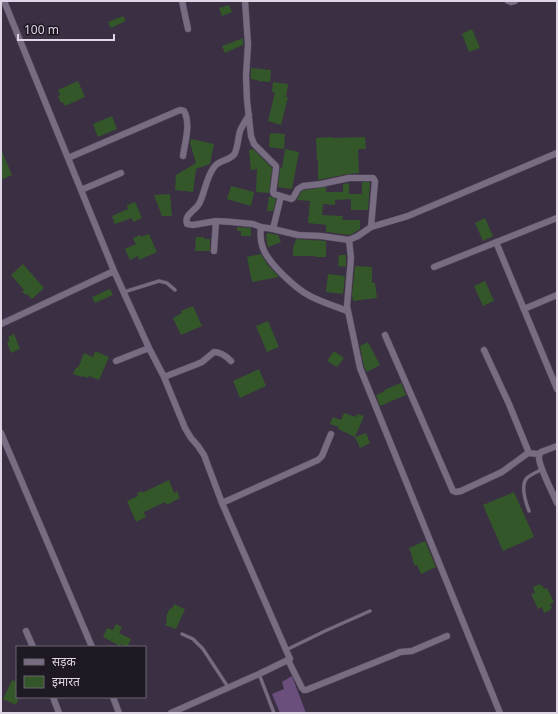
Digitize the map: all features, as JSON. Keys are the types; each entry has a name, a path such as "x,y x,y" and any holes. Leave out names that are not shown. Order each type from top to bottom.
{"street":[{"path":"4,1 114,271 164,377 188,434 204,456 222,503 290,659 288,660 302,688 306,690 404,651 412,651 447,636"},
{"path":"182,1 188,29"},
{"path":"245,1 248,44 246,76 251,136 253,142 275,165 274,194 291,199 298,189 303,186 349,178 373,178 371,227"},
{"path":"508,1 516,1"},
{"path":"68,158 180,110 184,111 187,119 183,156"},
{"path":"249,115 240,131 235,154 214,166 200,202 189,215 186,222 187,224 193,225 216,221 246,224 298,234 349,240 371,227 408,216 557,153"},
{"path":"81,190 121,174"},
{"path":"273,228 281,196"},
{"path":"434,267 557,218"},
{"path":"214,251 216,221"},
{"path":"261,227 261,242 264,252 284,276 311,297 347,311"},
{"path":"349,240 351,258 347,311 360,368 500,713"},
{"path":"496,242 557,389"},
{"path":"1,324 114,271"},
{"path":"524,309 557,295"},
{"path":"385,335 453,491 461,491 502,472 529,453 539,454 557,446"},
{"path":"116,361 149,348"},
{"path":"484,350 509,404 529,453"},
{"path":"164,377 202,362 214,352 224,355 231,361"},
{"path":"1,433 92,646"},
{"path":"222,503 318,460 322,456 330,434"},
{"path":"539,454 539,461 557,503"},
{"path":"26,631 33,646"},
{"path":"170,713 288,660"},
{"path":"53,698 60,713"},
{"path":"113,698 120,713"}],"lane":[{"path":"124,292 159,281 167,283 175,290"},
{"path":"529,511 524,497 524,481 542,469"},
{"path":"286,650 370,611"},
{"path":"182,634 193,639 203,649 228,687"},
{"path":"259,674 274,713"}],"shaded area":[{"path":"292,676 306,713 280,713 272,694 284,689 282,682"}],"building":[{"path":"229,5 232,12 222,16 219,8"},
{"path":"123,16 126,21 111,28 108,22"},
{"path":"472,29 480,48 469,52 462,34"},
{"path":"243,38 243,45 225,53 222,46"},
{"path":"251,68 271,70 270,82 251,79"},
{"path":"78,81 85,97 65,106 63,102 61,103 58,96 60,95 58,90"},
{"path":"273,82 288,84 286,97 288,97 281,125 268,121 275,93 272,92"},
{"path":"112,116 117,129 98,137 93,124"},
{"path":"270,133 285,134 284,149 269,147"},
{"path":"365,137 366,149 358,149 359,173 318,180 316,138"},
{"path":"191,139 214,144 210,164 196,169 193,192 175,190 176,175 196,163 190,143"},
{"path":"1,149 12,175 1,180"},
{"path":"253,149 272,168 269,193 256,192 257,169 251,170 249,150"},
{"path":"285,149 299,152 292,189 278,187 280,168 282,168"},
{"path":"362,182 370,182 368,210 351,210 351,199 335,200 335,205 323,204 322,215 343,216 342,220 360,220 360,229 350,235 326,232 326,225 308,223 310,201 297,200 301,192 304,190 326,187 326,192 343,192 343,184 349,183 349,194 362,194"},
{"path":"231,186 254,192 251,206 227,199"},
{"path":"170,194 172,216 162,216 154,195"},
{"path":"269,196 276,199 273,211 267,211"},
{"path":"135,202 142,218 133,222 132,218 115,224 112,216 128,209 127,205"},
{"path":"485,218 493,236 483,241 475,223"},
{"path":"237,227 251,228 251,236 241,236 241,231 237,231"},
{"path":"269,233 278,235 281,242 268,247 266,234"},
{"path":"149,234 157,252 139,260 138,256 130,260 125,249 136,244 133,238 140,235 141,237"},
{"path":"196,237 210,239 210,251 195,251"},
{"path":"296,239 326,241 326,257 293,256 293,248"},
{"path":"261,254 267,264 279,277 252,282 247,257"},
{"path":"339,255 346,255 346,267 338,266"},
{"path":"23,264 44,288 32,299 27,294 26,295 22,292 24,290 11,275"},
{"path":"355,266 372,267 372,283 375,283 377,298 353,301 352,295"},
{"path":"328,274 345,276 343,294 326,292"},
{"path":"485,281 494,301 483,306 474,286"},
{"path":"110,289 113,295 95,303 92,297"},
{"path":"193,306 202,326 181,335 173,318 182,313 181,311"},
{"path":"268,321 279,347 267,352 256,326"},
{"path":"14,334 20,349 11,353 7,342 10,341 8,337"},
{"path":"368,342 380,365 367,372 364,367 360,346"},
{"path":"95,351 109,357 99,380 89,376 88,378 73,374 76,367 78,368 84,353 93,357"},
{"path":"334,351 344,358 337,367 327,361"},
{"path":"259,369 266,386 240,398 233,381"},
{"path":"401,383 406,395 380,406 376,395"},
{"path":"344,413 356,417 357,414 364,416 355,437 338,429 339,427 330,424 333,417 341,420"},
{"path":"366,433 370,443 360,448 355,437"},
{"path":"169,480 174,493 177,491 180,498 167,505 165,502 144,512 146,517 136,522 127,501 138,496 137,493 142,491 142,493"},
{"path":"514,492 534,537 503,551 483,505"},
{"path":"425,541 436,567 421,574 417,565 415,566 409,548"},
{"path":"540,584 540,586 542,585 544,589 547,588 554,602 550,604 552,608 550,609 551,610 544,613 542,607 538,609 531,594 535,593 533,587"},
{"path":"174,604 185,609 176,629 165,625 167,621 166,617 170,608 172,609"},
{"path":"116,624 122,627 119,633 131,639 128,646 121,644 120,646 103,637 107,628 113,630"},
{"path":"12,680 16,682 16,698 19,698 16,705 3,699"}]}
